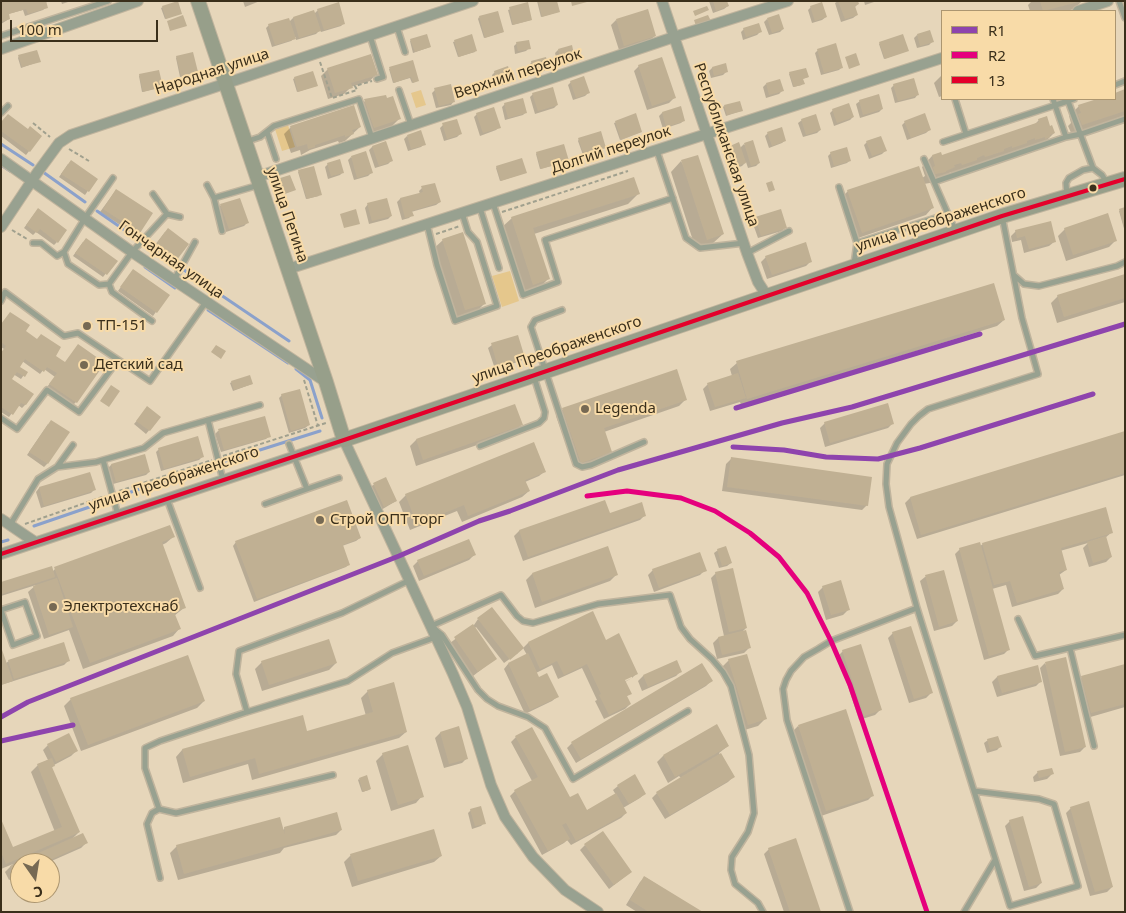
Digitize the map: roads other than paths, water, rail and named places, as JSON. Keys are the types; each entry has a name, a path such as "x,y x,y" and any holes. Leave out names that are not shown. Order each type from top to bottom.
{"street":[{"name":"улица Петина","path":"198,1 344,440"},
{"name":"Республиканская улица","path":"662,1 747,253 758,282 766,296"},
{"name":"Верхний переулок","path":"258,181 372,138 788,1"},
{"path":"1,49 133,2"},
{"name":"Народная улица","path":"3,222 59,143 71,135 471,2"},
{"path":"1082,10 1102,2"},
{"name":"Долгий переулок","path":"288,269 941,58"},
{"name":"Гончарная улица","path":"1,158 174,281 326,382"},
{"name":"улица Преображенского","path":"1,554 294,457 956,231 1125,179"},
{"path":"344,440 468,708 491,784 505,817 533,857 559,884 598,912"},
{"path":"8,523 35,542"}],"lane":[{"path":"1,36 108,1"},
{"path":"1119,1 1125,18"},
{"path":"397,27 405,52"},
{"path":"370,36 383,77 377,79"},
{"path":"399,90 411,126"},
{"path":"245,142 260,137 274,126 359,99 372,138"},
{"path":"955,100 966,134"},
{"path":"1053,100 1066,137"},
{"path":"943,142 1071,100 1093,168 1102,175 1107,184"},
{"path":"1,113 8,106"},
{"path":"934,182 1066,137 1082,134 1125,118"},
{"path":"267,132 276,159"},
{"path":"657,151 686,238 700,248 744,243"},
{"path":"924,159 956,231"},
{"path":"1068,196 1066,188 1068,178 1083,170 1093,168"},
{"path":"33,243 41,244 57,256 64,252 113,178"},
{"path":"214,198 258,181"},
{"path":"208,185 214,198 222,231"},
{"path":"839,187 857,243 854,266"},
{"path":"153,194 167,214 180,217"},
{"path":"493,203 523,295 558,282 545,240 673,198"},
{"path":"480,208 499,268"},
{"path":"427,224 437,266 455,321 497,306 477,242 468,232 462,213"},
{"path":"64,252 68,264 99,285 109,284 132,252 167,214"},
{"path":"857,243 948,214"},
{"path":"974,792 1039,799 1054,804 1078,886 1010,906 995,860 916,608 887,501 887,464 897,443 919,416 928,409 1038,374 1022,318 1002,216"},
{"path":"747,253 788,231"},
{"path":"174,281 195,242"},
{"path":"1015,276 1024,284 1039,286 1117,266 1125,262"},
{"path":"109,284 112,292 152,321"},
{"path":"1,301 6,292 64,336 78,333 150,381 206,302"},
{"path":"480,446 538,423 544,418 545,412 531,327 535,320 562,310"},
{"path":"1,418 16,428 47,390 79,412 118,360"},
{"path":"539,372 576,464 582,467 591,466 644,442"},
{"path":"8,523 38,478 57,468 103,460 144,448 163,433 260,405"},
{"path":"208,420 223,480"},
{"path":"289,444 307,489"},
{"path":"57,468 73,445"},
{"path":"103,460 118,515"},
{"path":"265,504 339,478"},
{"path":"167,499 200,588"},
{"path":"247,712 236,674 239,651 342,613 410,580"},
{"path":"688,711 573,779 545,728 528,717 498,706 487,699 478,690 442,635 431,626 501,596 517,616 523,621 533,623 598,604 670,595 681,627 690,640 712,659 723,672 730,686 749,755 754,813 748,832 732,857 731,870 736,884 758,903 763,912"},
{"path":"25,602 37,636 13,645 1,610 25,602"},
{"path":"850,912 787,720 783,689 791,671 804,657 831,641 916,608"},
{"path":"1018,619 1035,656 1125,635"},
{"path":"159,809 145,768 145,748 160,740 348,680 392,653 436,637"},
{"path":"1070,648 1094,746"},
{"path":"160,878 147,824 152,813 159,809 176,814 332,775"},
{"path":"964,912 995,860"}],"waterway":[{"path":"1,144 33,165"},
{"path":"1,165 10,171"},
{"path":"43,172 85,202"},
{"path":"97,211 136,238"},
{"path":"146,245 180,267"},
{"path":"145,267 175,288"},
{"path":"184,270 289,341"},
{"path":"208,310 288,363"},
{"path":"296,369 310,380 322,418"},
{"path":"225,461 320,431"},
{"path":"122,495 209,466"},
{"path":"34,526 107,501"},
{"path":"1,542 8,540"}],"place":[{"name":"ТП-151","path":"87,326"},
{"name":"Детский сад","path":"84,365"},
{"name":"Legenda","path":"585,409"},
{"name":"Строй ОПТ торг","path":"320,520"},
{"name":"Электротехснаб","path":"53,607"}]}
